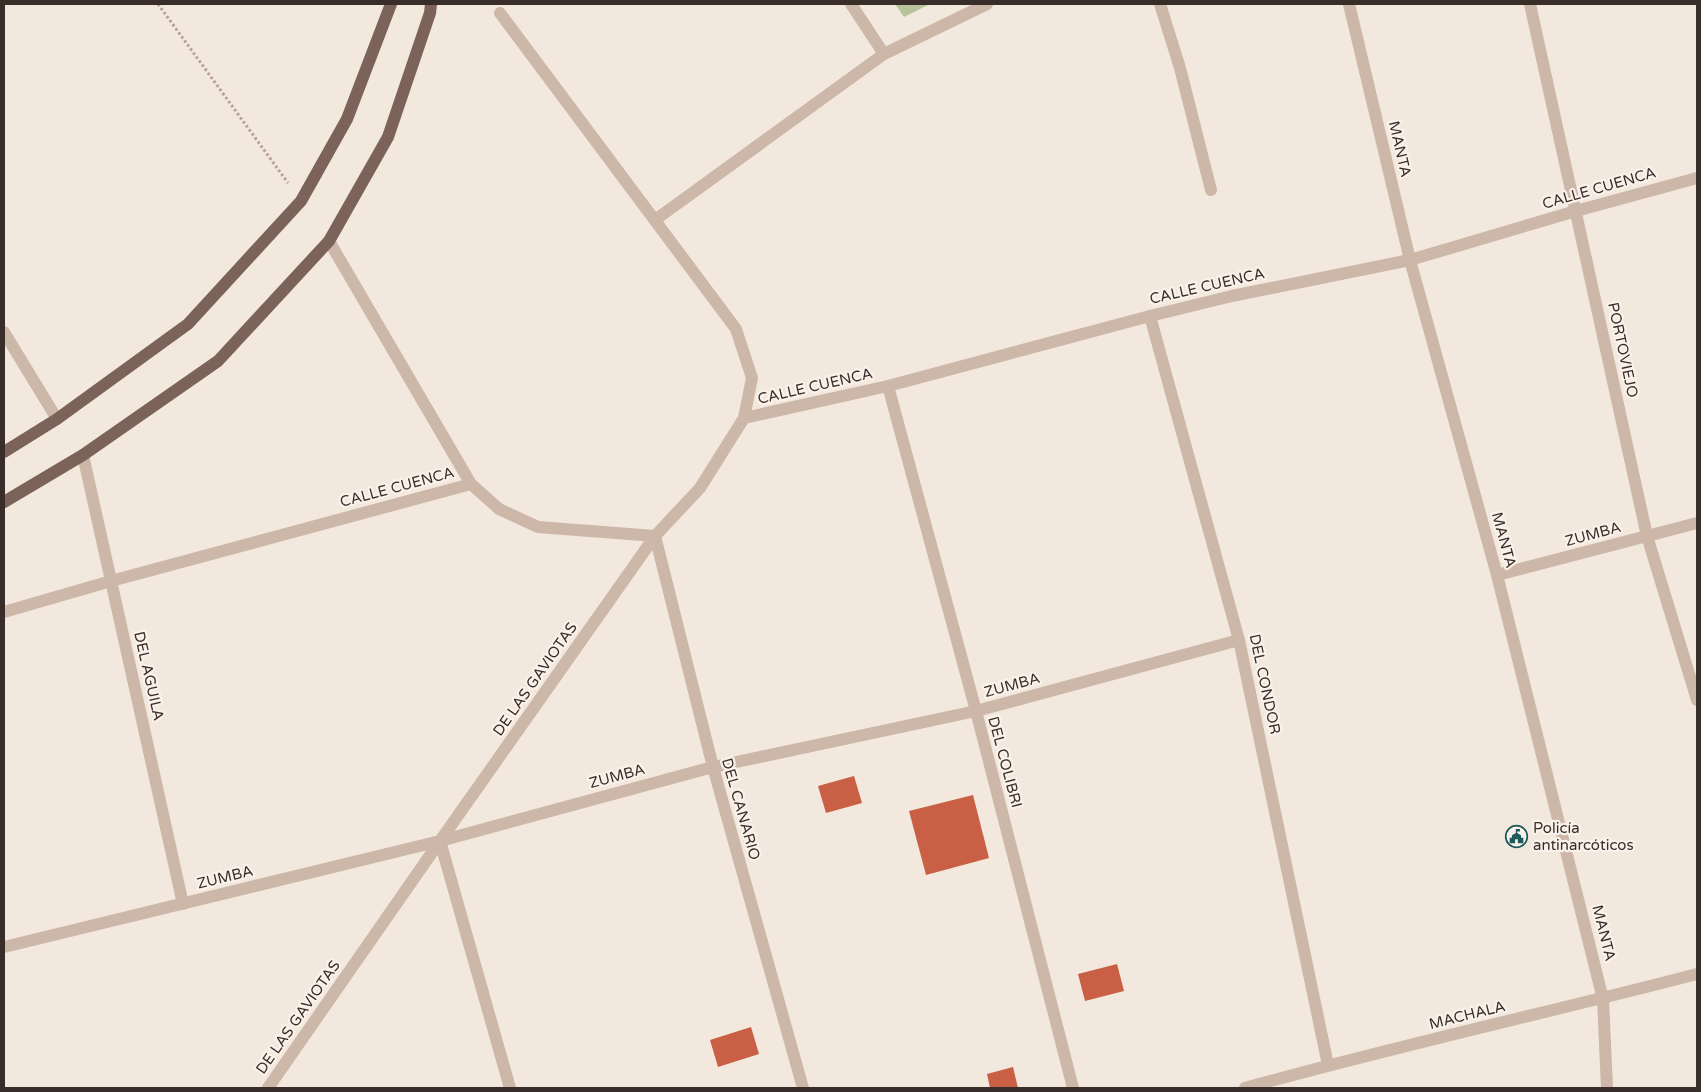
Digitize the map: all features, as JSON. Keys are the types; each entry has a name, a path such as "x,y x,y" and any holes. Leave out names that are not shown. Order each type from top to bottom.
{"main road":[{"path":"4,452 57,419 188,324 301,201 347,120 391,4"},
{"path":"4,502 83,455 218,361 329,241 388,137 430,13 431,4"}],"street":[{"path":"851,4 884,54"},
{"path":"655,220 884,54 987,4"},
{"path":"1160,4 1180,68 1211,190"},
{"name":"MANTA","path":"1348,4 1410,260 1497,575 1603,998 1607,1088"},
{"name":"PORTOVIEJO","path":"1530,4 1647,536 1697,700"},
{"path":"500,13 736,329 752,378 744,418"},
{"name":"CALLE CUENCA","path":"4,612 111,581 471,484 499,509 538,527 655,536 700,488 744,418 888,386 1232,296 1410,260 1576,211 1697,178"},
{"path":"329,241 471,484"},
{"name":"DEL CONDOR","path":"1150,316 1240,640 1328,1065"},
{"path":"4,332 57,419"},
{"name":"DEL COLIBRI","path":"888,386 976,711 1073,1088"},
{"name":"DEL AGUILA","path":"83,455 183,904"},
{"name":"ZUMBA","path":"1497,575 1697,523"},
{"name":"DEL CANARIO","path":"655,536 712,767 803,1088"},
{"name":"DE LAS GAVIOTAS","path":"268,1088 655,536"},
{"name":"ZUMBA","path":"4,947 440,841 712,767 976,711 1240,640"},
{"path":"440,841 510,1088"},
{"name":"MACHALA","path":"1245,1088 1328,1065 1697,974"}],"path":[{"path":"158,4 301,201"}],"green space":[{"path":"895,4 930,4 904,17"}],"building":[{"path":"854,776 862,803 826,813 818,786"},
{"path":"973,795 989,858 926,875 909,811"},
{"path":"1117,964 1124,991 1085,1001 1078,974"},
{"path":"751,1027 759,1054 718,1067 710,1040"},
{"path":"1013,1067 1018,1088 990,1088 987,1074"}],"place":[{"name":"Policía antinarcóticos","path":"1517,837"}]}
